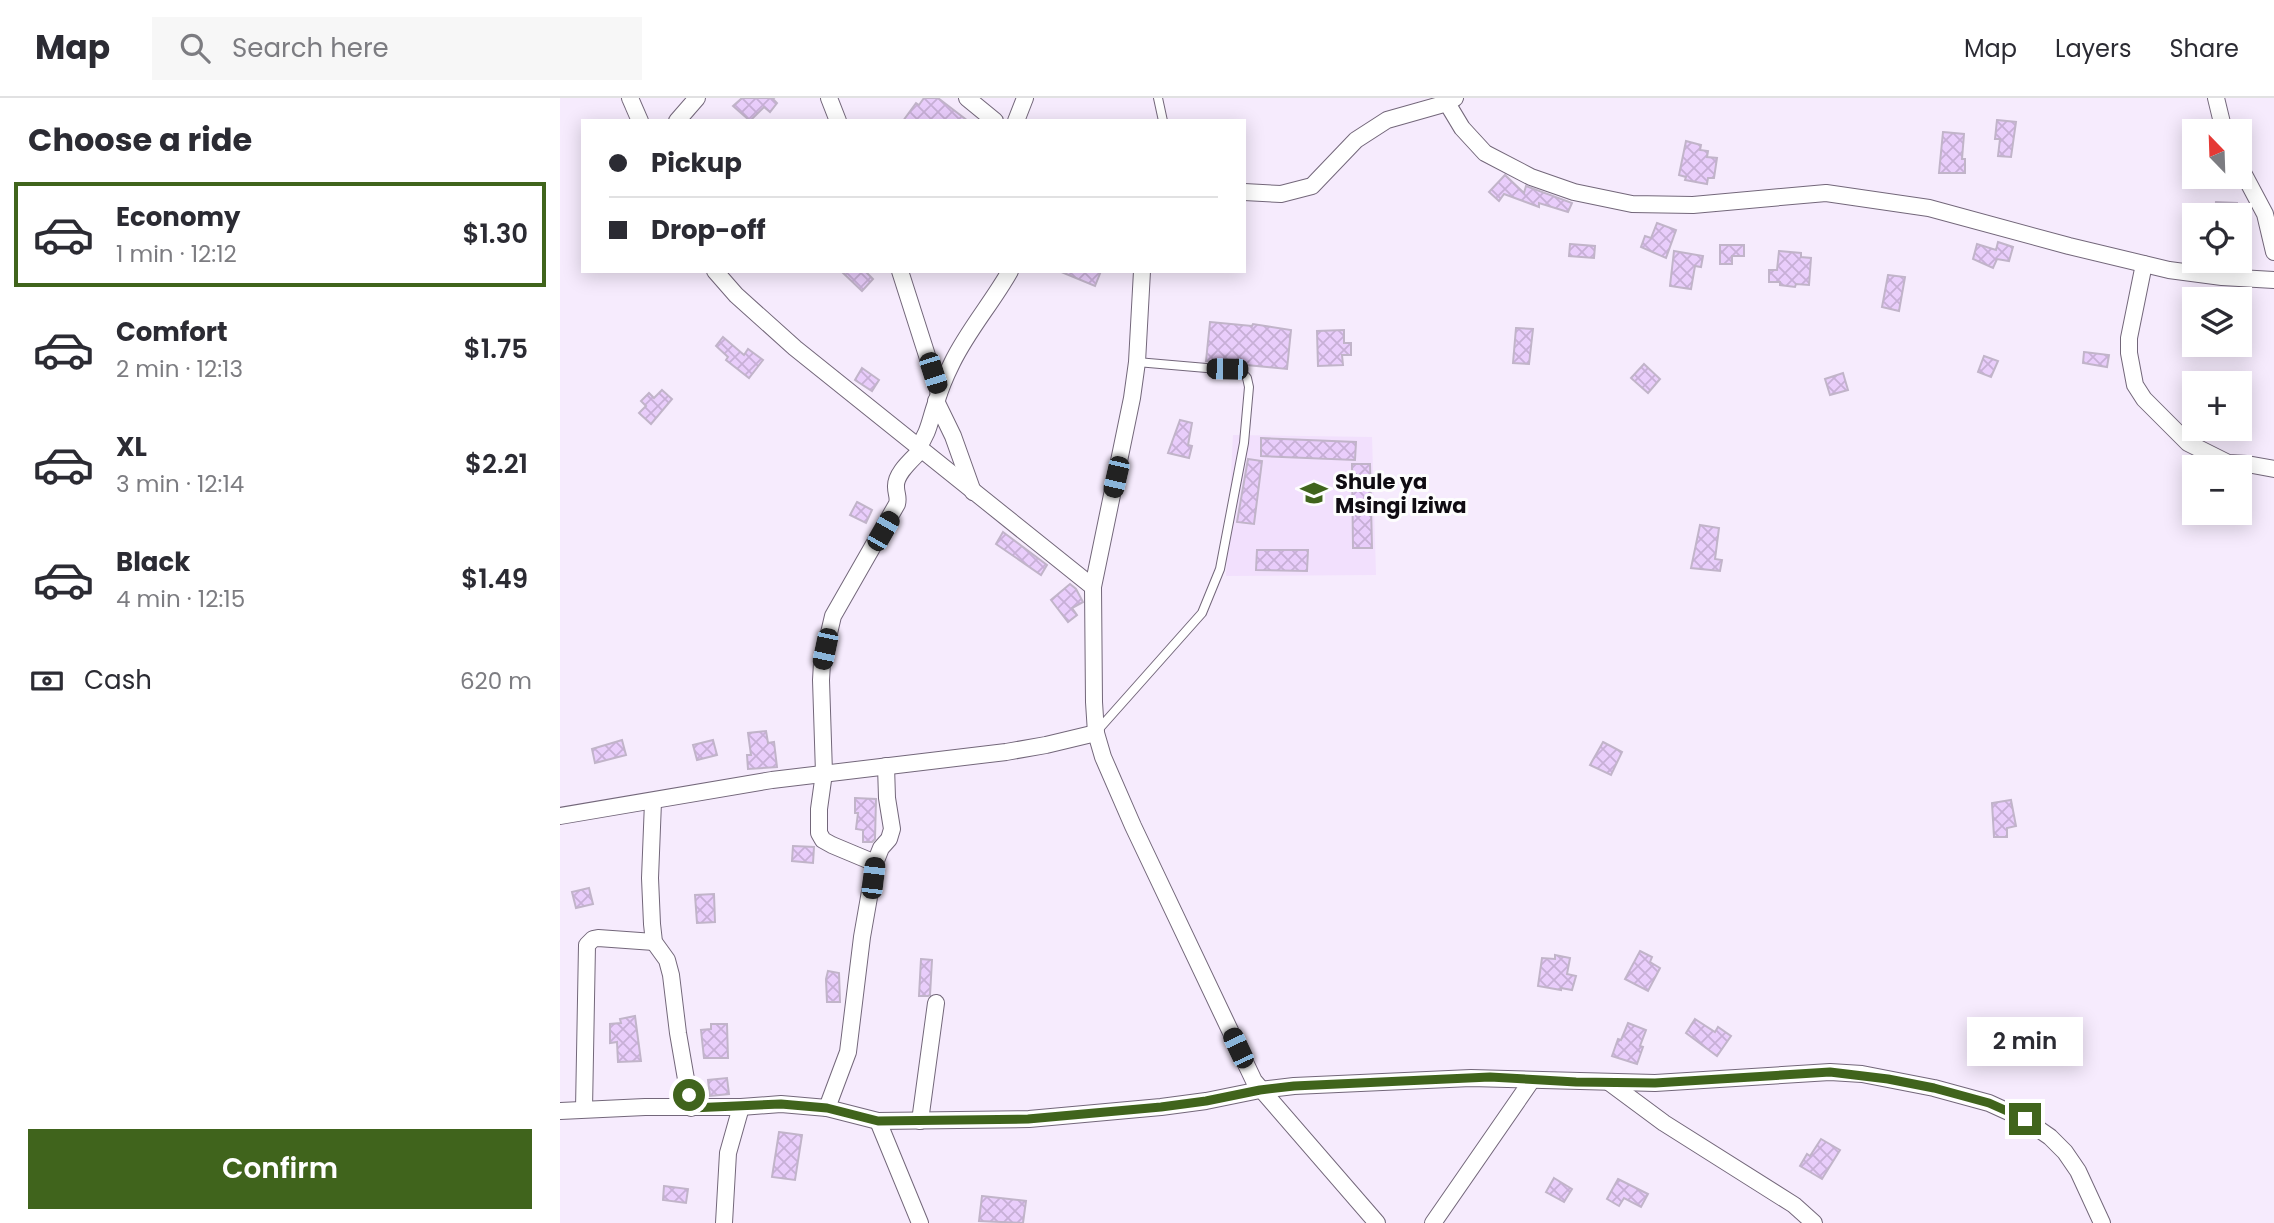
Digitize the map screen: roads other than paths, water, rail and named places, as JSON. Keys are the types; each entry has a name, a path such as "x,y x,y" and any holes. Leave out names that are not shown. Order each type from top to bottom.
{"street":[{"path":"630,98 639,119"},
{"path":"679,119 697,98"},
{"path":"829,98 837,119"},
{"path":"967,98 993,119"},
{"path":"1017,119 1025,98"},
{"path":"2216,98 2221,119"},
{"path":"1246,192 1281,194 1312,186 1356,140 1387,120 1451,100 1462,128 1485,153 1531,177 1574,192 1632,204 1693,205 1826,193 1929,208 2144,264 2222,277 2274,280"},
{"path":"2252,189 2265,214 2274,252"},
{"path":"2144,264 2129,338 2135,385 2144,398 2188,443 2228,463 2274,469"},
{"path":"717,273 736,296 795,348 1093,587"},
{"path":"901,273 937,397 974,493"},
{"path":"875,863 832,845 821,836 817,824 824,773 822,663 833,616 897,504 895,488 901,473 920,449 929,429 937,397 965,339 1009,273"},
{"path":"1142,273 1137,362 1126,432 1093,587 1096,733 1103,757 1133,826 1260,1090 1377,1223"},
{"path":"560,816 824,773 1006,752 1096,733"},
{"path":"827,1108 848,1052 862,937 875,863 892,829 886,766"},
{"path":"653,802 650,899 654,942 667,960 671,975 691,1108"},
{"path":"584,1109 587,945 598,938 654,942"},
{"path":"920,1121 936,1003"},
{"path":"560,1111 781,1104 827,1108 878,1121 1028,1119 1206,1101 1260,1090 1471,1078 1655,1083 1830,1072 1888,1079 1989,1103 2025,1119 2065,1152 2078,1171 2102,1223"},
{"path":"1433,1223 1532,1080"},
{"path":"1610,1083 1664,1123 1794,1205 1814,1223"},
{"path":"724,1223 728,1153 741,1107"},
{"path":"878,1121 920,1223"}],"lane":[{"path":"1158,98 1163,119"},
{"path":"1096,733 1202,613 1209,600 1220,569 1244,443 1249,387 1247,378 1241,372 1137,362"}],"place":[{"name":"Shule ya Msingi Iziwa","path":"1314,493"}]}
